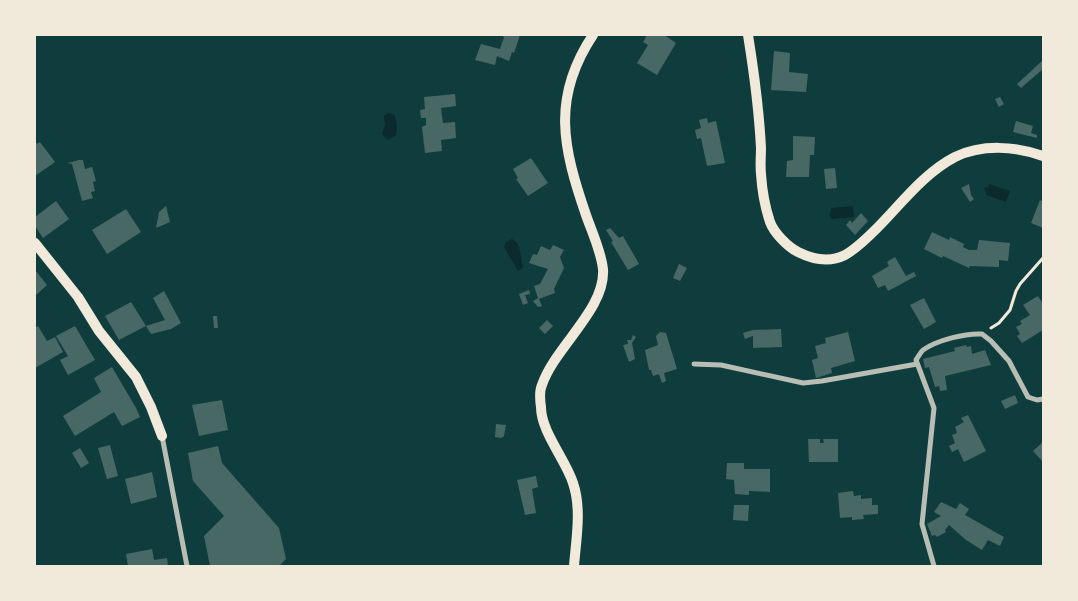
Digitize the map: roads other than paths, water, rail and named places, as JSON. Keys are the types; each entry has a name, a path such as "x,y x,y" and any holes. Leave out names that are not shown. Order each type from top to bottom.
{"main road":[{"path":"574,566 577,497 573,482 548,432 541,410 541,386 552,363 589,314 600,291 603,270 579,195 564,132 564,114 568,88 576,64 593,35"},
{"path":"748,35 755,84 761,149 760,174 764,202 771,225 777,233 790,248 810,258 821,260 844,255 849,252 869,236 919,184 953,158 968,152 1002,148 1022,149 1043,156"},
{"path":"35,243 78,297 99,331 136,377 151,407 162,436"}],"street":[{"path":"934,566 922,524 934,408 916,360 922,351 936,344 965,334 982,334 1009,361 1028,397 1043,399"},
{"path":"694,364 721,365 803,383 917,364"},
{"path":"162,436 187,566"}],"water":[{"path":"388,113 395,115 397,129 396,135 388,140 382,134 385,125 384,116"},
{"path":"989,184 1010,191 1006,202 986,195 984,188 988,187"},
{"path":"853,206 854,217 832,219 829,215 831,208"},
{"path":"512,239 518,244 523,268 518,271 504,247 506,242"}]}
